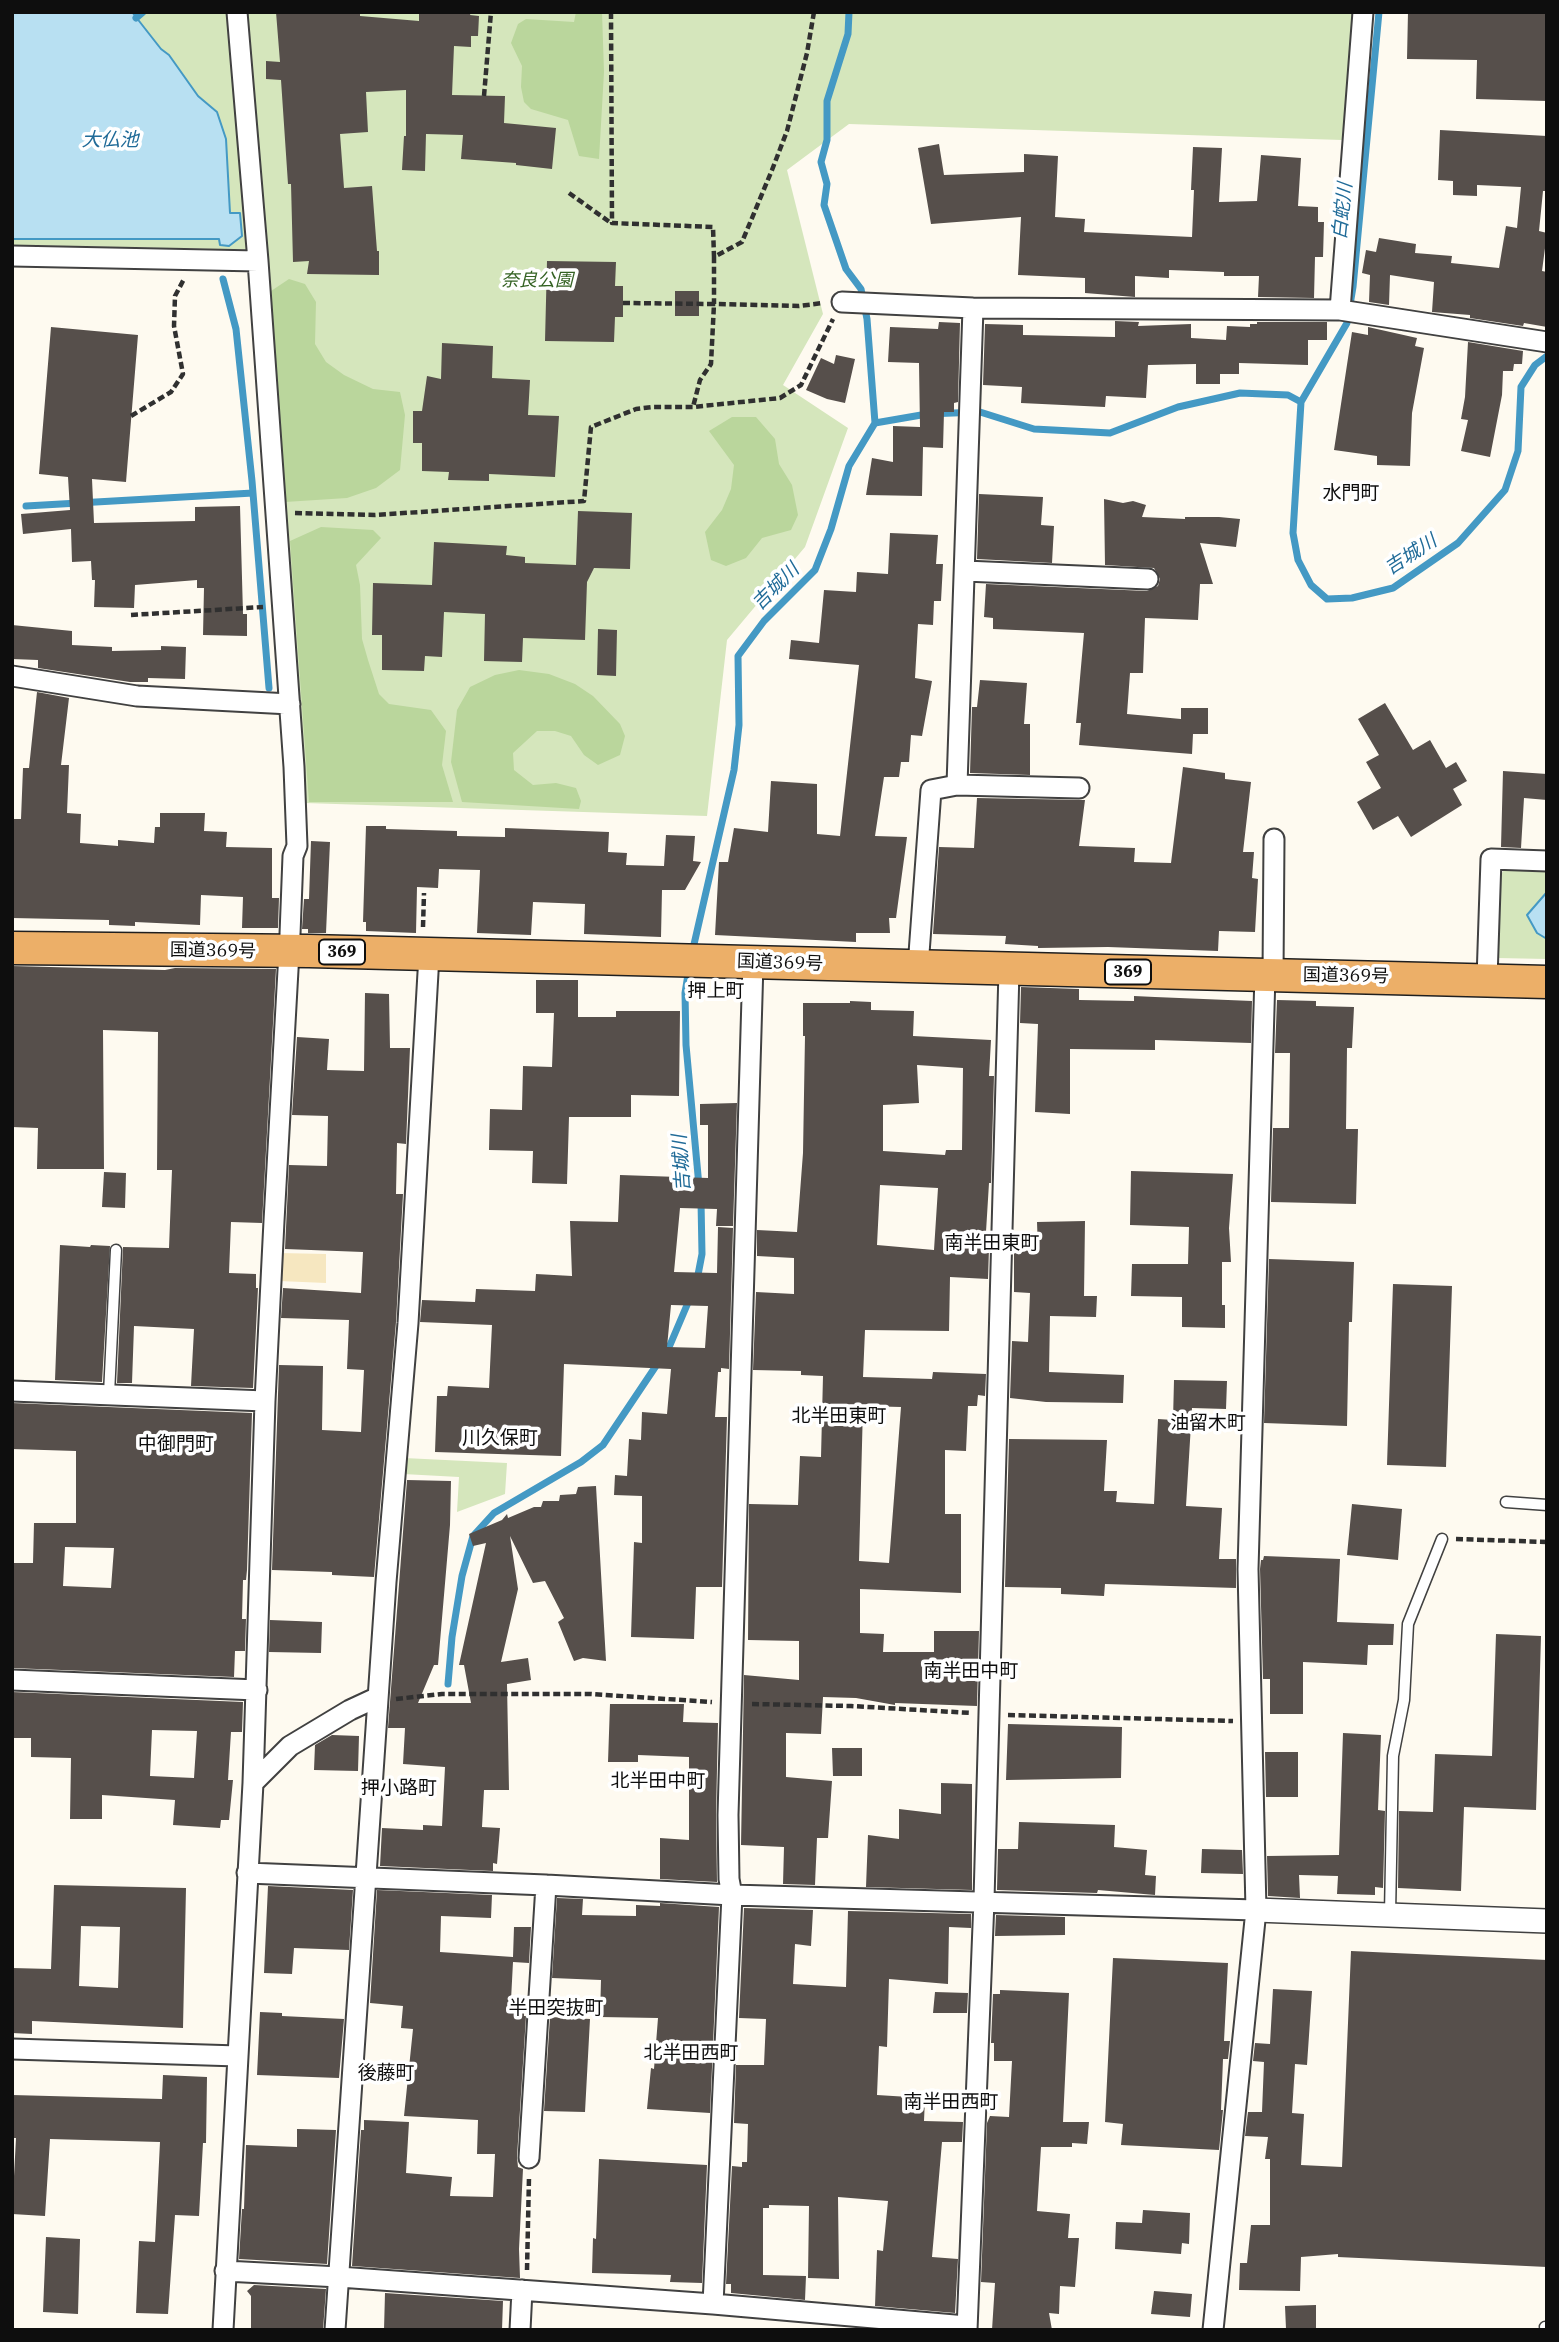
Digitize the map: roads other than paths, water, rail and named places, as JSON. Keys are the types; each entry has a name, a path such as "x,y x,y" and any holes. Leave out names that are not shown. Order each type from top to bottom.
{"highway":[{"name":"国道369号","path":"12,948 426,954 1547,982"}],"street":[{"path":"223,2330 253,1783 265,1401 293,856 297,846 290,704 237,12"},
{"path":"1340,310 1363,12"},
{"path":"12,256 258,261"},
{"path":"858,303 973,308 1340,310 1547,342"},
{"path":"957,785 973,308"},
{"path":"965,571 1148,579"},
{"path":"12,676 137,696 290,704"},
{"path":"918,967 931,790 957,785 1079,788"},
{"path":"1213,2330 1256,1910 1248,1569 1275,839"},
{"path":"1487,979 1491,859 1547,861"},
{"path":"335,2330 383,1699 408,1323 426,954"},
{"path":"713,2304 732,1895 728,1828 753,963"},
{"path":"225,2271 713,2304 967,2328 984,1900 1009,970"},
{"path":"12,1391 265,1401"},
{"path":"12,1680 257,1690"},
{"path":"253,1783 290,1746 350,1710 383,1699"},
{"path":"247,1873 732,1895 984,1900 1547,1921"},
{"path":"529,2158 546,1885"},
{"path":"12,2049 238,2056"},
{"path":"520,2330 522,2290"}],"lane":[{"path":"109,1394 116,1250"},
{"path":"1506,1502 1547,1505"},
{"path":"1390,1914 1393,1756 1405,1700 1408,1624 1445,1539"}],"water":[{"name":"大仏池","path":"12,12 132,12 161,49 169,55 198,96 217,112 226,139 230,213 240,213 242,236 229,246 220,245 219,239 12,239"},
{"path":"1547,892 1547,939 1537,933 1527,915"}],"waterway":[{"path":"136,18 143,12"},
{"path":"849,12 848,34 827,101 827,140 821,162 827,184 824,205 846,269 861,289 867,319 875,423"},
{"name":"白蛇川","path":"1301,402 1347,323 1353,287 1379,12"},
{"path":"223,279 236,329 269,688"},
{"name":"吉城川","path":"692,953 734,770 739,725 738,656 764,621 815,570 831,529 849,466 875,423 927,414 980,412 1034,429 1110,433 1178,407 1240,393 1288,395 1301,402 1293,533 1298,560 1311,585 1327,599 1352,598 1393,588 1458,543 1505,490 1518,451 1521,387 1535,365 1547,356"},
{"path":"26,506 253,493"},
{"name":"吉城川","path":"689,968 685,993 686,1045 699,1186"},
{"name":"吉城川","path":"697,1280 702,1254 701,1201"},
{"name":"吉城川","path":"448,1684 462,1576 473,1536 494,1513 581,1462 603,1445 670,1345 690,1298"}],"district":[{"name":"水門町","path":"1351,494"},
{"name":"押上町","path":"716,992"},
{"name":"南半田東町","path":"992,1244"},
{"name":"北半田東町","path":"839,1417"},
{"name":"油留木町","path":"1208,1424"},
{"name":"川久保町","path":"500,1439"},
{"name":"中御門町","path":"176,1445"},
{"name":"南半田中町","path":"971,1672"},
{"name":"北半田中町","path":"658,1782"},
{"name":"押小路町","path":"399,1789"},
{"name":"半田突抜町","path":"556,2009"},
{"name":"北半田西町","path":"691,2054"},
{"name":"後藤町","path":"386,2074"},
{"name":"南半田西町","path":"951,2103"}],"park label":[{"name":"奈良公園","path":"537,281"}]}
